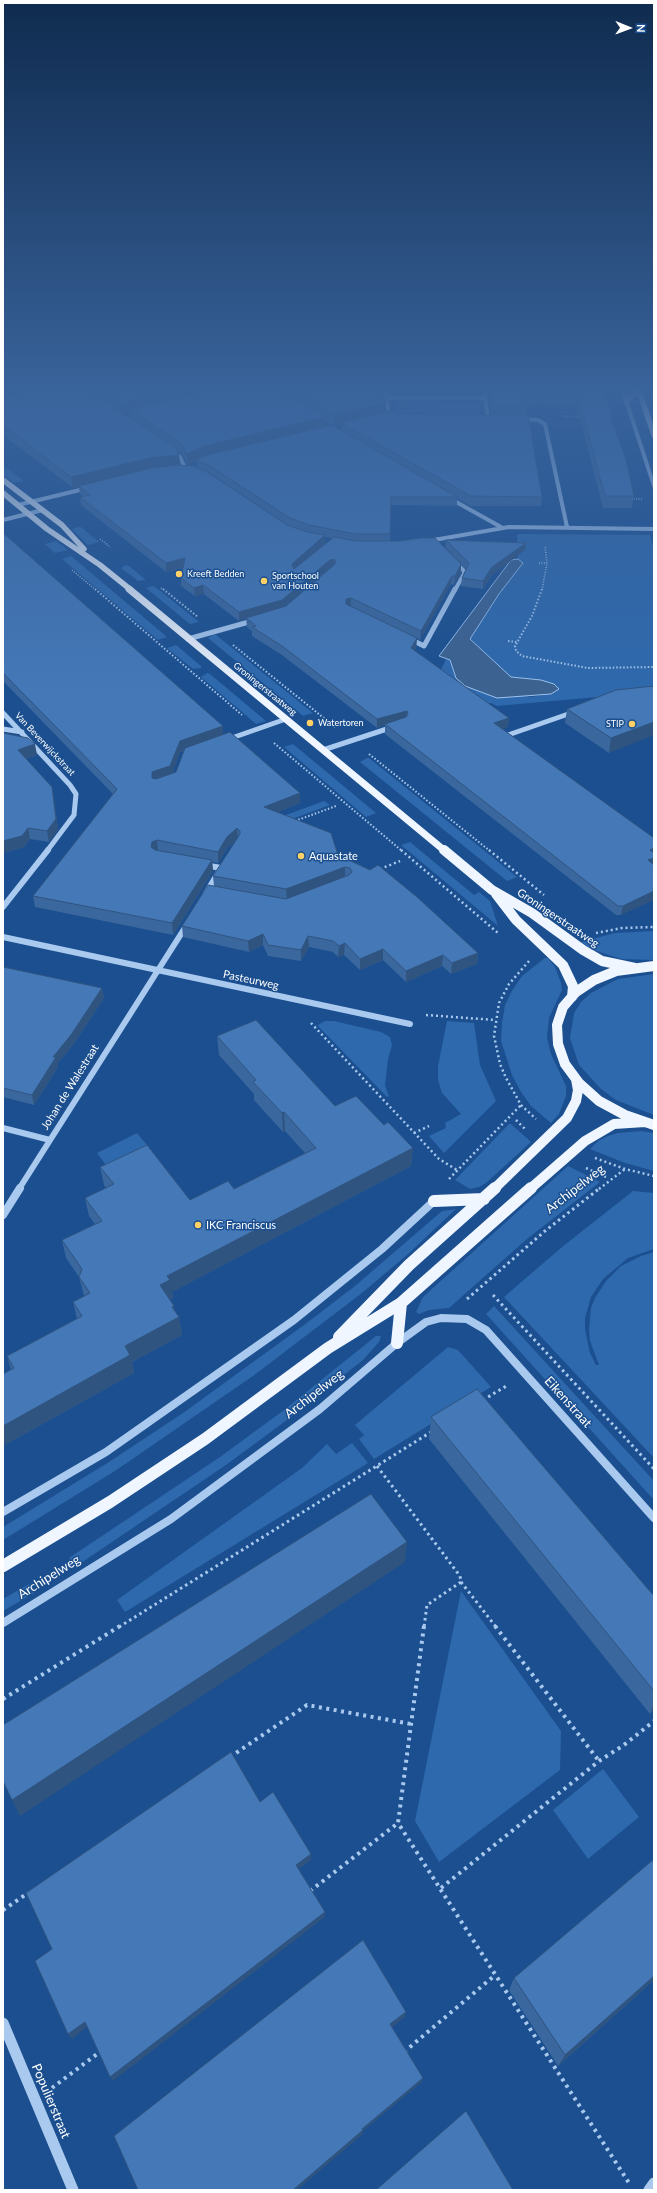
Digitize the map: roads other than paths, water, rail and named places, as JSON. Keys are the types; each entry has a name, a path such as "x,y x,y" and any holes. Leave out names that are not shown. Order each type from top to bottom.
{"main road":[{"name":"Groningerstraatweg","path":"17,490 62,525 100,565"},
{"name":"Groningerstraatweg","path":"3,493 47,529 100,565 492,890 532,913 583,950 602,961 635,968"},
{"name":"Groningerstraatweg","path":"492,890 516,920 563,965 572,986 572,997"},
{"path":"650,1123 625,1115 599,1101 576,1079 565,1064 558,1044 557,1025 563,1007 576,992 594,980 616,971 654,966"},
{"path":"328,1348 409,1265 484,1198 567,1118 576,1101 578,1090 576,1079"},
{"path":"3,1566 110,1502 205,1439 328,1348 401,1303 577,1148 603,1129 614,1124 650,1123"},
{"path":"434,1201 484,1198"},
{"path":"397,1343 401,1303"}],"street":[{"path":"18,505 80,490"},
{"path":"559,490 567,527"},
{"path":"444,495 501,527"},
{"path":"3,520 42,510"},
{"path":"420,542 501,527 654,529"},
{"path":"432,540 439,547"},
{"path":"404,636 424,646 466,572 450,557"},
{"path":"188,638 263,618"},
{"path":"515,740 508,735 579,710"},
{"name":"Van Beverwijckstraat","path":"3,713 70,785 76,794 74,815 67,826 3,907"},
{"path":"220,742 286,719"},
{"path":"323,750 397,726"},
{"path":"3,729 22,732"},
{"path":"203,897 225,862"},
{"path":"200,864 221,868"},
{"path":"207,891 215,892"},
{"name":"Johan de Walestraat","path":"3,1215 156,970 191,918"},
{"name":"Pasteurweg","path":"3,937 410,1024"},
{"path":"3,1128 50,1140"},
{"path":"3,1512 106,1452 294,1320 382,1249 434,1201"},
{"name":"Archipelweg","path":"3,1623 171,1519 320,1410 397,1343 426,1322 440,1318 454,1317"},
{"name":"Eikenstraat","path":"454,1317 467,1319 486,1330 654,1518"},
{"name":"Populierstraat","path":"3,2023 73,2190"},
{"path":"649,2190 654,2183"}],"place":[{"name":"Kreeft Bedden","path":"179,574"},
{"name":"Sportschool van Houten","path":"264,581"},
{"name":"Watertoren","path":"310,723"},
{"name":"STIP","path":"632,724"},
{"name":"Aquastate","path":"301,856"},
{"name":"IKC Franciscus","path":"198,1225"}]}
